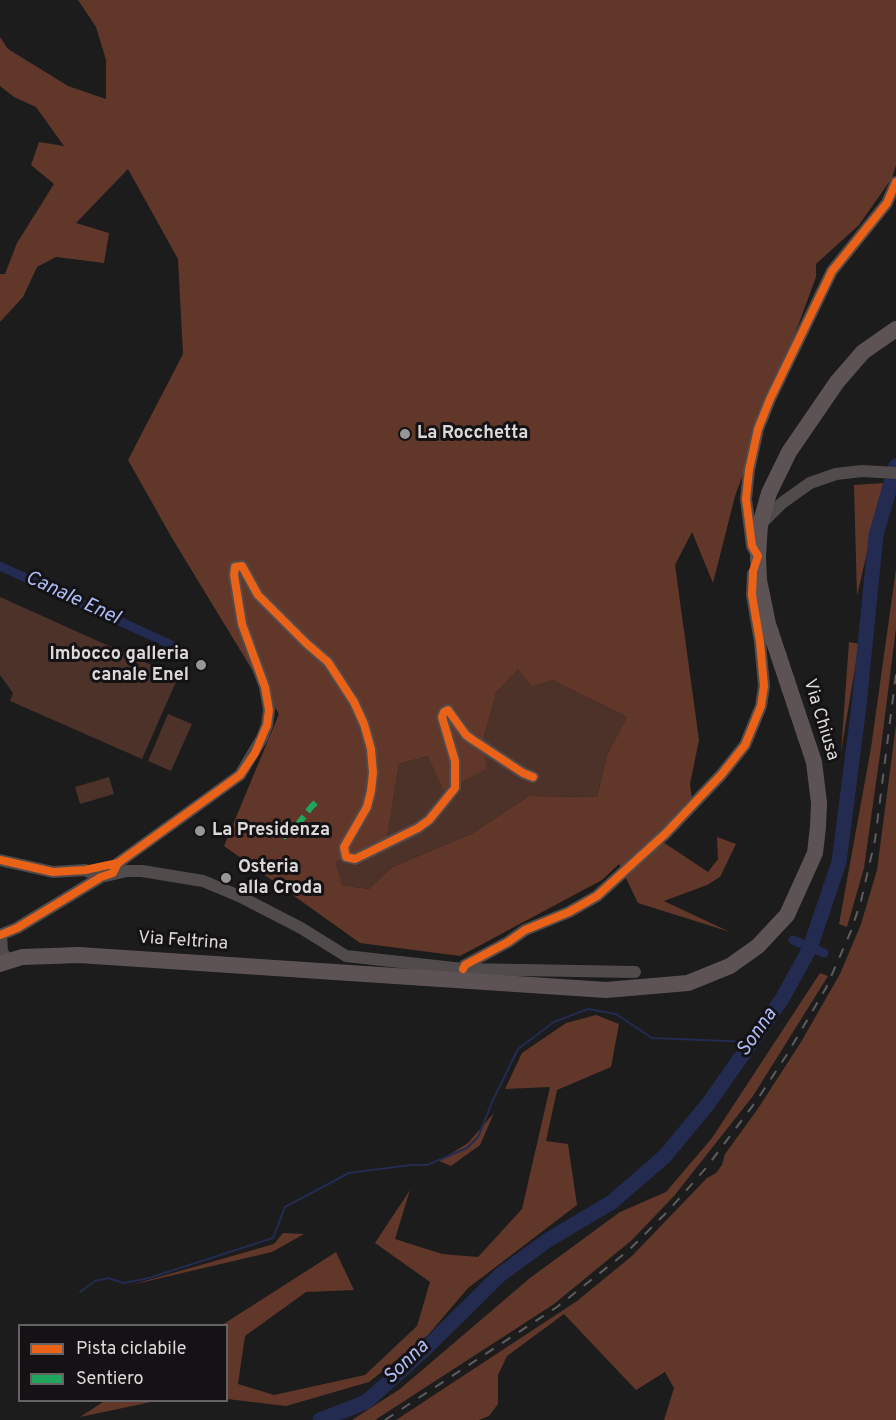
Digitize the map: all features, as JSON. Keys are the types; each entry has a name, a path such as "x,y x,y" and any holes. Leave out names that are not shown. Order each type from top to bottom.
{"main road":[{"name":"Via Chiusa","path":"344,964 606,990 654,987 688,983 730,966 758,946 787,915 801,888 814,853 819,803 814,762 768,624 759,580 760,525 769,493 789,452 837,382 863,352 896,329"},
{"name":"Via Feltrina","path":"7,959 79,955 344,964"}],"street":[{"path":"463,969 465,965 525,930 569,912 597,896 665,834 721,775 745,745 761,706 764,686 752,595 753,571 758,556 752,546 746,499 749,470 758,429 770,399 832,271 876,218 896,182"},
{"path":"760,525 782,503 810,483 836,474 862,471 890,472"},
{"path":"7,959 2,952 1,935 17,928 106,875 118,863 240,775 255,753 265,732 269,710 265,687 242,624 234,575 235,567 242,566 258,595 328,662 354,702 364,724 371,749 373,773 371,791 366,807 344,847 346,857 355,859 418,828 429,820 455,788 454,761 442,717 448,710 466,735 523,773 533,777"},
{"path":"0,860 53,872 84,870 106,875 142,871 203,881 239,896 301,928 344,964 636,972"}],"shaded area":[{"path":"78,0 896,0 896,165 892,178 859,225 816,264 816,277 735,496 713,583 692,532 675,565 699,740 690,784 692,799 663,842 708,872 718,859 717,837 736,844 720,877 707,885 664,901 730,932 638,903 619,864 602,880 460,956 360,943 224,846 279,714 172,538 128,460 183,354 178,259 128,169 76,223 109,233 104,263 56,257 37,267 23,297 0,322 0,274 5,274 17,243 54,184 31,165 39,142 64,146 36,107 14,97 0,86 0,37 8,49 68,86 106,99 106,60 96,27","holes":["518,669 532,686 552,680 627,717 607,755 597,797 529,796 471,834 392,867 369,889 342,885 335,862 387,837 399,764 428,756 444,791 486,769 484,737 496,693"]},
{"path":"883,483 857,596 854,485"},
{"path":"896,569 896,628 881,747 864,868 847,927 839,924 871,748"},
{"path":"0,597 178,677 142,759 10,701 13,693 0,675"},
{"path":"849,642 859,644 841,752"},
{"path":"518,669 552,680 627,717 607,755 597,797 529,796 471,834 392,867 369,889 342,885 334,862 387,837 399,764 428,756 485,769 484,737 496,693"},
{"path":"168,714 192,724 171,771 148,761"},
{"path":"896,725 896,1420 664,1420 674,1388 665,1372 636,1390 564,1314 507,1356 498,1375 498,1404 489,1416 479,1420 396,1420 577,1301 632,1256 722,1165 725,1154 801,1042 840,974 861,924 877,870"},
{"path":"109,777 114,794 80,804 75,787"},
{"path":"820,973 828,976 753,1096 674,1196 632,1240 554,1304 375,1420 352,1420 400,1389 530,1278 620,1212 666,1192 712,1138"},
{"path":"596,1015 619,1024 611,1067 557,1090 546,1141 568,1144 577,1205 468,1288 428,1335 369,1382 286,1406 228,1399 228,1324 224,1324 336,1252 354,1290 306,1292 245,1336 238,1384 274,1395 365,1375 417,1326 430,1282 375,1243 410,1190 395,1239 442,1254 478,1257 522,1209 550,1087 505,1089 522,1053 566,1023"},
{"path":"494,1113 480,1145 451,1166 439,1161 468,1143"},
{"path":"283,1233 304,1234 272,1252 131,1285 274,1244"},
{"path":"103,1402 151,1402 80,1417"}],"waterway":[{"name":"Sonna","path":"320,1420 366,1402 421,1353 500,1275 548,1240 612,1202 665,1156 708,1104 782,999 810,948 839,862 859,706 876,535 896,466"},
{"name":"Canale Enel","path":"0,566 178,648"},
{"name":"Canale Enel","path":"793,940 824,953"},
{"path":"80,1292 95,1281 108,1278 124,1283 149,1278 273,1238 285,1207 349,1173 427,1165 467,1148 478,1137 518,1049 554,1022 588,1009 616,1014 652,1038 751,1042"}],"railway":[{"path":"385,1420 557,1307 629,1250 706,1168 757,1100 826,988 851,931 861,901 875,840 896,674"}],"marked path":[{"path":"283,837 292,832 320,799"}],"cycle path":[{"path":"463,969 465,965 525,930 569,912 597,896 665,834 721,775 745,745 761,706 764,686 752,595 753,571 758,556 752,546 746,499 749,470 758,429 770,399 832,271 887,203 896,182"},
{"path":"0,935 17,928 101,877 113,873 118,863 240,775 255,753 267,725 269,710 265,687 242,624 234,575 235,567 242,566 258,595 328,662 354,702 364,724 371,749 373,773 371,791 367,807 344,847 346,857 355,859 418,828 429,820 455,788 455,761 442,717 448,710 466,735 523,773 533,777"},
{"path":"0,860 53,872 85,870 118,863"}],"place":[{"name":"La Rocchetta","path":"405,434"},
{"name":"Imbocco galleria canale Enel","path":"201,665"},
{"name":"La Presidenza","path":"200,831"},
{"name":"Osteria alla Croda","path":"226,878"}]}
